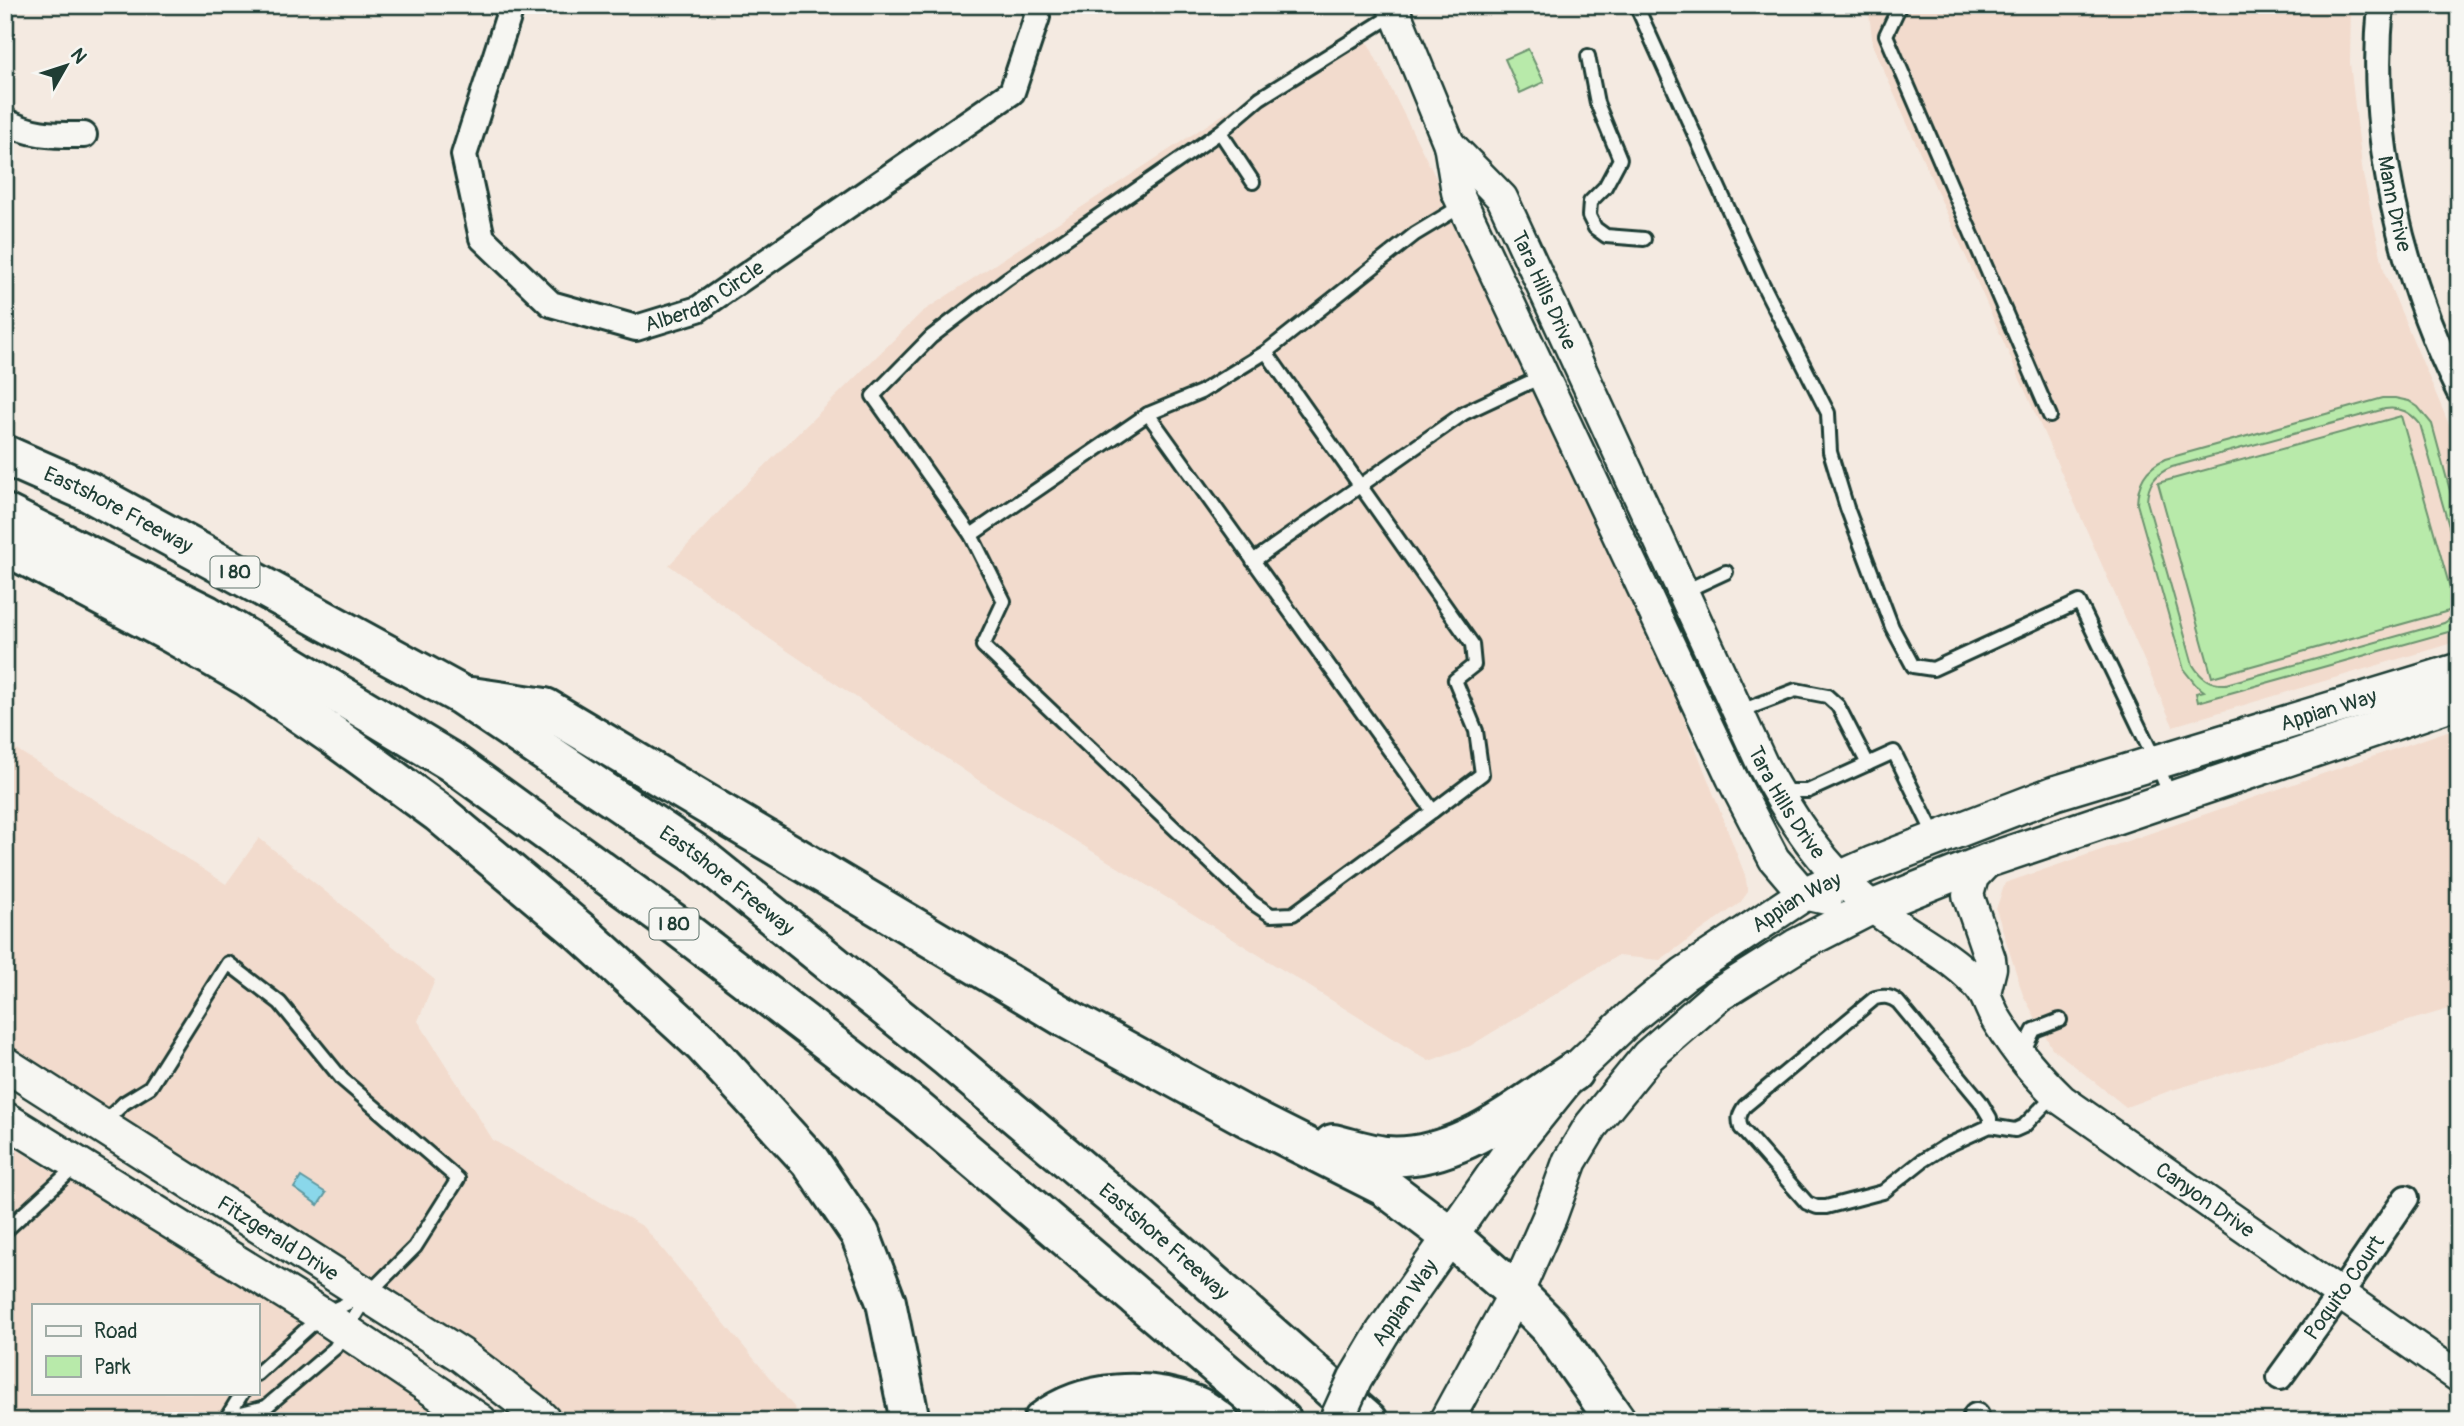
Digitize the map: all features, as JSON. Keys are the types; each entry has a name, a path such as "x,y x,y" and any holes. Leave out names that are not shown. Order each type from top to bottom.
{"highway":[{"name":"Eastshore Freeway","path":"5,455 89,492 461,695 699,856 1126,1207 1368,1421"},
{"name":"I 80","path":"5,514 206,615 450,761 680,928 912,1106 1282,1421"},
{"path":"5,545 248,677 335,737 439,813 582,933 703,1044 810,1161 860,1234 886,1302 910,1421"},
{"path":"461,695 545,708 1066,1018 1245,1116 1384,1186 1450,1236 1516,1293 1549,1326 1616,1421"},
{"path":"1245,1116 1310,1139 1386,1156 1429,1153 1475,1136 1573,1072"},
{"path":"1043,1421 1079,1402 1121,1394 1157,1395 1197,1406 1219,1421"}],"main road":[{"name":"Appian Way","path":"1336,1421 1355,1379 1383,1332 1516,1143 1573,1072 1630,1017 1673,982 1769,917 1804,894 1838,877 2055,793 2459,670"},
{"name":"Appian Way","path":"1446,1421 1516,1293 1550,1216 1570,1161 1591,1126 1648,1056 1718,995 1797,946 1872,907 1989,860 2459,701"},
{"name":"Fitzgerald Drive","path":"5,1064 461,1355 544,1421"},
{"name":"Fitzgerald Drive","path":"5,1119 334,1323 480,1421"}],"street":[{"name":"Alberdan Circle","path":"512,5 464,155 482,239 551,304 636,328 698,309 1012,92 1037,17 1034,5"},
{"name":"Mann Drive","path":"2381,5 2380,90 2383,131 2395,208 2411,273 2442,358 2459,391"},
{"name":"Tara Hills Drive","path":"1394,9 1449,144 1457,192 1732,779 1774,859 1804,894"},
{"path":"5,121 19,129 41,135 84,135"},
{"name":"Tara Hills Drive","path":"1449,144 1502,198 1777,792 1817,852 1838,877 1872,907"},
{"path":"1757,827 1771,876 1774,902 1769,917"},
{"path":"1985,993 1991,968 1990,959 1968,894 1973,877 1989,860"},
{"path":"1804,894 1872,907"},
{"name":"Canyon Drive","path":"1872,907 1963,970 1985,993 1996,1018 2021,1058 2056,1094 2459,1377"},
{"name":"Poquito Court","path":"2280,1377 2406,1198"}],"lane":[{"path":"1636,5 1760,279 1828,413 1830,452 1847,508 1892,627 1913,666 1933,669 2079,602 2171,798"},
{"path":"1900,5 1886,35 2050,416"},
{"path":"1266,352 1472,644 1474,665 1455,680 1476,731 1482,774 1293,914 1271,915 1243,893 984,646 1004,601 971,535 873,396 931,337 1007,279 1220,132 1260,98 1394,9"},
{"path":"1588,56 1597,103 1620,159 1605,187 1590,202 1589,216 1595,228 1606,236 1644,239"},
{"path":"1220,132 1253,182"},
{"path":"971,535 1148,414 1201,392 1266,352 1415,234 1464,205"},
{"path":"1253,561 1464,413 1543,376"},
{"path":"1148,414 1433,811"},
{"path":"1683,592 1726,572"},
{"path":"1738,712 1796,690 1827,696 1838,706 1868,764"},
{"path":"1777,792 1808,791 1894,752 1936,838"},
{"path":"100,1125 124,1103 150,1087 228,963 280,1003 342,1079 458,1178 415,1247 368,1294 334,1323 259,1373"},
{"path":"1990,1126 1990,1118 1980,1101 1898,1002 1883,996 1875,998 1745,1106 1739,1121 1741,1128 1807,1203 1817,1207 1883,1192 1933,1154 1990,1126 2015,1130 2024,1126 2056,1094"},
{"path":"2021,1058 2035,1030 2060,1020"},
{"path":"5,1231 78,1164"},
{"path":"334,1323 368,1294"},
{"path":"227,1418 266,1407 335,1348 334,1323"},
{"path":"227,1418 241,1394"}],"shaded area":[{"path":"1868,5 2351,5 2350,63 2363,175 2385,274 2459,448 2459,641 2173,726 1873,46"},
{"path":"1359,25 1533,371 1677,700 1745,875 1748,892 1740,903 1660,960 1617,956 1470,1046 1429,1061 981,782 770,639 669,565 730,500 922,312"},
{"path":"2459,727 2459,1006 2172,1090 2126,1107 2052,1048 2023,995 1996,909 2005,883"},
{"path":"5,742 226,884 259,838 435,980 418,1021 493,1140 644,1227 794,1407 800,1421 535,1421 5,1058"},
{"path":"5,1142 45,1167 229,1265 462,1421 5,1421"}],"green space":[{"path":"1528,49 1544,82 1520,93 1505,59"},
{"path":"2383,398 2409,401 2418,407 2432,424 2459,524 2459,562 2420,424 2409,413 2400,410 2385,409 2172,467 2154,480 2147,501 2193,665 2206,680 2226,684 2444,623 2459,613 2459,629 2198,702 2196,693 2204,691 2184,670 2137,504 2144,477 2152,467 2165,459"},
{"path":"2401,416 2456,609 2212,677 2158,483"}],"water":[{"path":"301,1177 326,1193 318,1205 294,1188"}]}
